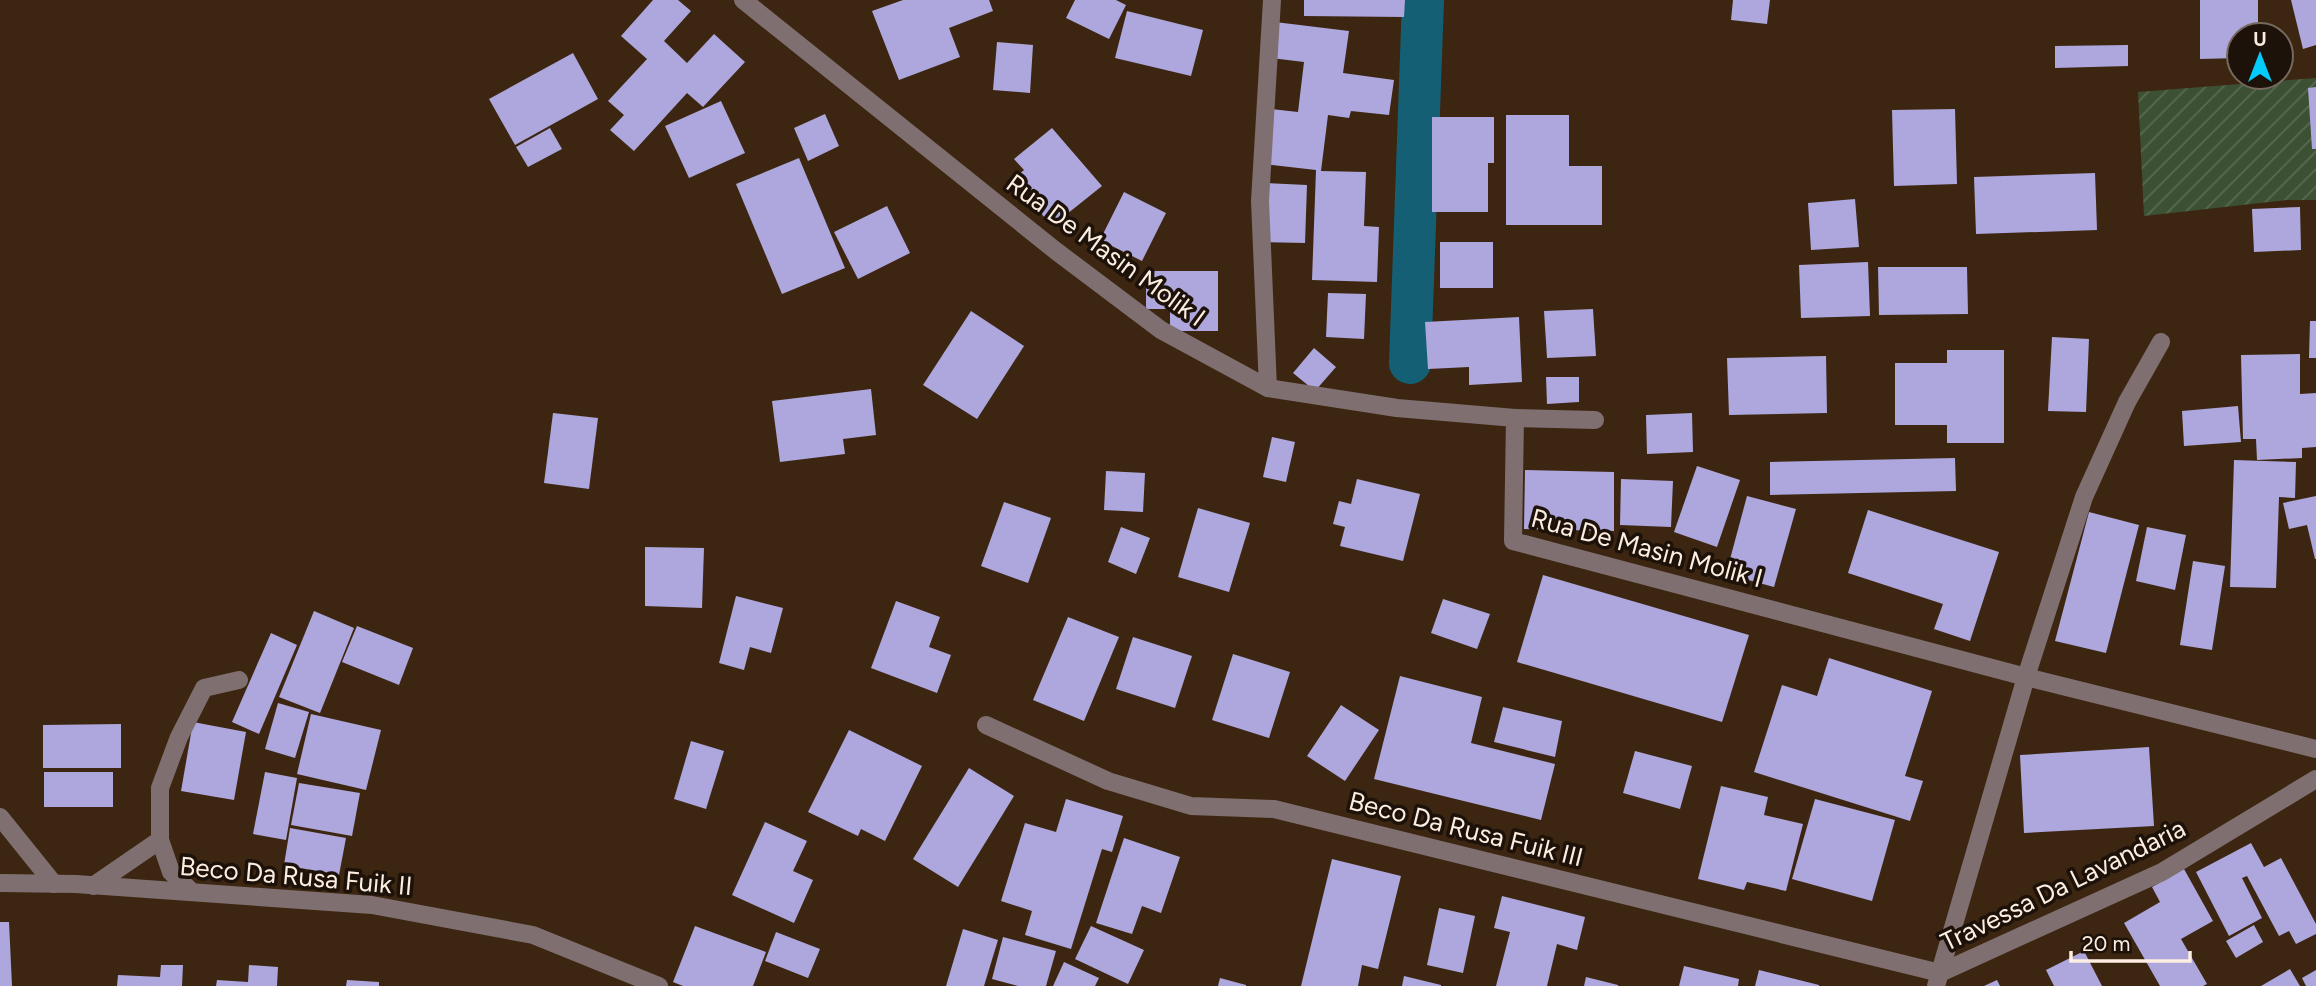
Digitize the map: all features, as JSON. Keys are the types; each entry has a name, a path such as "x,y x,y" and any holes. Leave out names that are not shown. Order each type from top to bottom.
{"street":[{"name":"Rua De Masin Molik I","path":"743,0 1056,251 1161,330 1268,388 1396,408 1515,418 1513,541 2026,677"},
{"path":"1268,388 1260,201 1272,0"},
{"path":"1938,979 2026,677 2084,497 2127,402 2161,342"},
{"path":"1515,418 1595,420"},
{"path":"2026,677 2316,749"},
{"path":"192,892 171,872 160,839 160,788 179,737 204,688 239,680"},
{"name":"Beco Da Rusa Fuik III","path":"986,725 1108,781 1191,806 1274,809 1938,979"},
{"name":"Travessa Da Lavandaria","path":"1938,979 2162,872 2316,779"},
{"path":"0,817 54,884"},
{"path":"93,886 160,839"},
{"name":"Beco Da Rusa Fuik II","path":"0,883 93,886 372,905 533,935 659,986"}],"green space":[{"path":"2316,78 2316,200 2287,200 2144,216 2138,92 2225,85 2225,91 2295,91 2295,80"}],"building":[{"path":"653,0 678,0 691,11 664,41 687,63 714,34 745,62 703,107 687,93 634,151 610,130 624,115 608,101 647,59 621,36"},
{"path":"903,0 989,0 993,11 949,28 960,57 899,80 872,11"},
{"path":"1075,0 1116,0 1126,5 1109,39 1066,18"},
{"path":"1304,0 1405,0 1404,17 1304,16"},
{"path":"1733,0 1770,0 1767,24 1731,20"},
{"path":"2200,0 2258,0 2258,21 2225,21 2225,58 2200,59"},
{"path":"2291,0 2316,0 2316,45 2303,49"},
{"path":"1127,11 1203,30 1191,76 1115,58"},
{"path":"1275,22 1349,31 1343,73 1394,80 1389,115 1351,111 1349,118 1328,115 1321,171 1366,172 1364,226 1379,227 1377,282 1312,280 1316,170 1264,164 1271,109 1298,112 1304,62 1271,58"},
{"path":"997,42 1033,45 1030,93 993,90"},
{"path":"2128,45 2128,66 2055,68 2055,46"},
{"path":"573,53 598,99 515,145 489,99"},
{"path":"2316,87 2316,149 2312,149 2308,88"},
{"path":"721,101 745,153 689,178 665,126"},
{"path":"1955,109 1957,184 1894,186 1892,110"},
{"path":"825,114 839,146 808,161 794,128"},
{"path":"1506,115 1569,115 1569,166 1602,166 1602,225 1506,225"},
{"path":"1432,117 1494,117 1494,163 1488,163 1488,212 1432,212"},
{"path":"550,128 562,149 528,167 516,147"},
{"path":"1052,128 1102,186 1052,226 1012,180 1024,170 1014,159"},
{"path":"799,158 845,268 782,294 736,184"},
{"path":"2095,173 2097,230 1976,234 1974,177"},
{"path":"1264,183 1307,185 1305,243 1262,242"},
{"path":"1124,192 1166,213 1142,261 1100,240"},
{"path":"1855,199 1859,247 1811,250 1808,203"},
{"path":"887,206 910,253 858,279 834,232"},
{"path":"2300,207 2301,250 2254,252 2252,209"},
{"path":"1440,242 1493,242 1493,288 1440,288"},
{"path":"1868,262 1870,316 1801,318 1799,265"},
{"path":"1878,267 1967,267 1968,314 1879,315"},
{"path":"1146,271 1218,271 1218,331 1170,331 1170,309 1146,309"},
{"path":"1328,293 1366,294 1364,339 1326,337"},
{"path":"1593,309 1596,356 1547,358 1544,311"},
{"path":"971,311 1024,346 977,419 923,385"},
{"path":"1519,317 1522,382 1469,385 1469,367 1428,369 1425,322"},
{"path":"2310,321 2316,321 2316,358 2309,358"},
{"path":"2052,337 2089,339 2086,412 2048,411"},
{"path":"1314,348 1336,367 1315,391 1293,373"},
{"path":"1947,350 2004,350 2004,443 1947,443 1947,425 1895,425 1895,363 1947,363"},
{"path":"2300,354 2300,394 2316,393 2316,447 2302,448 2302,458 2257,460 2256,439 2243,439 2241,355"},
{"path":"1826,356 1827,413 1729,415 1727,358"},
{"path":"1546,377 1579,377 1579,402 1547,404"},
{"path":"871,389 876,435 843,439 845,454 780,462 772,401"},
{"path":"2238,406 2241,442 2184,446 2182,411"},
{"path":"553,413 598,418 589,489 544,483"},
{"path":"1692,413 1693,452 1647,454 1646,415"},
{"path":"1272,437 1295,442 1286,482 1263,477"},
{"path":"1955,458 1956,491 1770,495 1770,462"},
{"path":"2234,460 2296,462 2295,498 2279,497 2276,588 2230,587"},
{"path":"1697,466 1740,480 1717,547 1674,532"},
{"path":"1525,470 1614,472 1614,531 1524,529"},
{"path":"1106,471 1145,473 1143,512 1104,510"},
{"path":"1357,479 1420,494 1403,561 1340,546 1345,527 1333,524 1339,501 1351,504"},
{"path":"1621,479 1673,481 1671,527 1620,525"},
{"path":"1747,496 1796,509 1774,587 1726,574"},
{"path":"2316,496 2315,559 2307,525 2289,529 2283,503"},
{"path":"1004,502 1051,518 1028,583 981,566"},
{"path":"1198,508 1250,523 1229,592 1178,577"},
{"path":"1868,510 1999,552 1970,641 1934,629 1943,604 1848,573"},
{"path":"2089,512 2139,525 2106,653 2055,641"},
{"path":"1121,527 1150,538 1136,574 1108,562"},
{"path":"2147,527 2186,535 2175,590 2136,581"},
{"path":"645,547 704,548 702,608 645,606"},
{"path":"2193,561 2225,566 2212,650 2180,645"},
{"path":"1543,575 1749,635 1722,722 1517,662"},
{"path":"736,596 783,608 771,653 750,647 744,670 719,663"},
{"path":"1443,599 1490,614 1477,649 1431,633"},
{"path":"896,601 940,617 929,647 951,655 937,693 871,668"},
{"path":"314,611 354,628 320,713 279,697"},
{"path":"1068,617 1119,637 1084,721 1033,700"},
{"path":"357,626 413,648 399,685 342,662"},
{"path":"271,633 297,645 259,734 232,722"},
{"path":"1133,637 1192,656 1175,708 1116,689"},
{"path":"1233,654 1290,672 1269,738 1212,720"},
{"path":"1829,658 1932,691 1905,776 1923,781 1910,821 1754,772 1782,685 1817,696"},
{"path":"1400,676 1482,697 1471,743 1555,764 1541,820 1374,779"},
{"path":"278,703 309,712 295,758 265,749"},
{"path":"1341,705 1379,730 1345,781 1307,756"},
{"path":"1503,707 1562,721 1555,757 1494,742"},
{"path":"311,714 381,730 366,790 297,774"},
{"path":"193,722 246,732 234,800 181,791"},
{"path":"121,724 121,768 43,768 43,725"},
{"path":"849,730 922,766 885,841 861,829 858,836 808,812"},
{"path":"691,741 724,751 706,809 674,799"},
{"path":"2149,747 2154,826 2024,833 2020,755"},
{"path":"1635,751 1692,766 1680,809 1623,793"},
{"path":"969,768 1014,796 958,887 913,859"},
{"path":"44,772 113,772 113,807 44,807"},
{"path":"265,772 297,778 286,840 253,834"},
{"path":"299,783 360,793 352,836 291,825"},
{"path":"1721,786 1768,797 1764,815 1803,824 1786,891 1747,882 1744,890 1698,879"},
{"path":"1066,799 1123,816 1112,852 1102,849 1071,949 1025,935 1032,911 1001,901 1025,823 1056,832"},
{"path":"1815,799 1895,820 1872,901 1792,879"},
{"path":"765,822 807,841 793,871 813,880 794,923 732,895"},
{"path":"290,828 346,838 339,875 284,865"},
{"path":"1124,838 1180,857 1161,913 1142,906 1132,934 1096,923"},
{"path":"2251,843 2264,867 2281,858 2316,924 2316,934 2296,944 2289,931 2279,936 2247,876 2242,878 2262,918 2229,936 2196,872"},
{"path":"1332,859 1401,876 1378,969 1362,965 1358,986 1301,986"},
{"path":"2184,869 2213,921 2181,939 2207,984 2160,986 2124,923 2160,902 2152,887"},
{"path":"1502,896 1585,917 1577,950 1557,944 1547,986 1496,986 1510,932 1494,928"},
{"path":"1439,908 1475,916 1463,973 1427,965"},
{"path":"0,922 9,922 12,986 0,986"},
{"path":"2254,925 2263,942 2236,958 2226,941"},
{"path":"695,926 766,952 753,986 683,986 673,982"},
{"path":"1091,926 1144,950 1128,984 1075,959"},
{"path":"963,929 998,940 984,986 946,986"},
{"path":"776,932 820,949 808,978 765,961"},
{"path":"1003,937 1056,951 1046,986 1018,986 992,979"},
{"path":"2084,951 2102,986 2054,986 2046,970"},
{"path":"1064,962 1099,978 1095,986 1053,986"},
{"path":"161,965 183,965 182,986 117,986 118,975 160,977"},
{"path":"249,965 278,967 277,986 216,986 217,980 248,982"},
{"path":"1684,966 1739,979 1738,986 1679,986"},
{"path":"2290,969 2300,986 2261,986"},
{"path":"1759,970 1819,985 1819,986 1755,986"},
{"path":"2316,970 2316,986 2306,986 2302,978"},
{"path":"1404,976 1441,985 1441,986 1402,986"},
{"path":"1586,977 1618,985 1618,986 1584,986"},
{"path":"1220,978 1246,985 1246,986 1218,986"},
{"path":"347,980 379,982 379,986 346,986"},
{"path":"1997,980 2000,986 1984,986"}],"waterway":[{"path":"1410,363 1423,0"}]}
